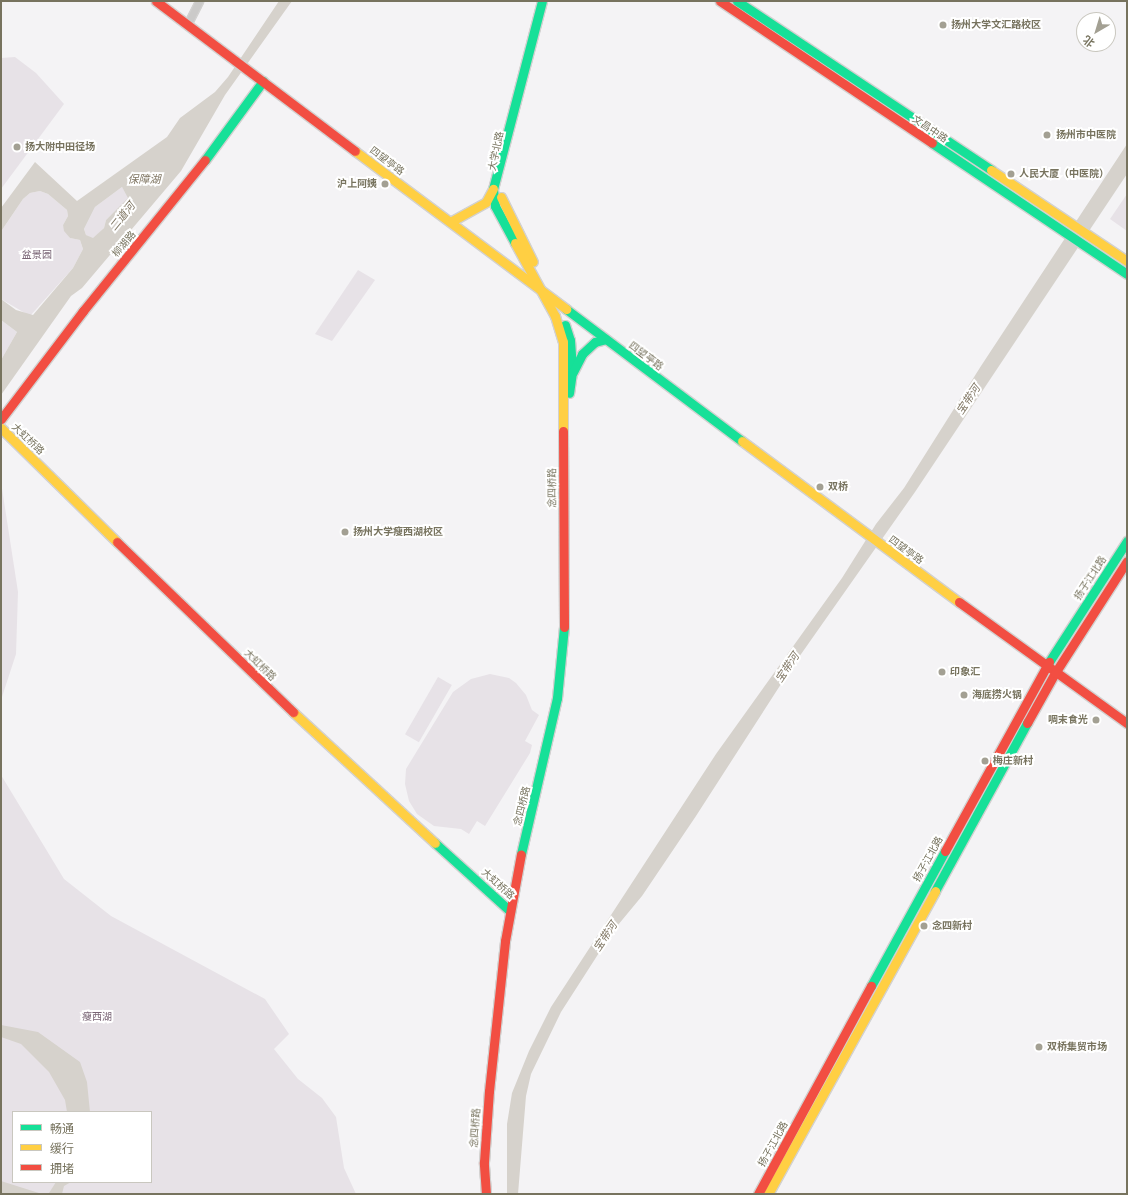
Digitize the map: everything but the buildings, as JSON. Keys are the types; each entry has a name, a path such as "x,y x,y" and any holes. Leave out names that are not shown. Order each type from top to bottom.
{"street":[{"name":"四望亭路","path":"156,1 234,61 452,221 606,339 882,546 1055,673 1127,723"},
{"path":"187,25 199,1"},
{"name":"大学北路","path":"537,285 495,206 493,189 505,136 542,1"},
{"name":"大学北路","path":"548,1 510,137 499,191 503,205 551,297"},
{"name":"文昌中路","path":"720,1 1127,274"},
{"name":"文昌中路","path":"737,1 1127,261"},
{"name":"柳湖路","path":"1,419 83,311 220,142 263,81"},
{"path":"452,221 486,202 493,189"},
{"name":"念四桥路","path":"486,1194 484,1162 489,1091 510,910 557,698 564,644 564,423 562,342 556,316 537,285"},
{"name":"念四桥路","path":"551,297 564,318 570,340 572,372 564,423"},
{"path":"572,372 582,354 595,342 606,339"},
{"name":"大虹桥路","path":"1,428 259,680 378,792 510,910"},
{"name":"扬子江北路","path":"758,1194 1046,666 1127,541"},
{"name":"扬子江北路","path":"768,1194 1055,673 1127,561"}],"green space":[{"name":"扬大附中田径场","path":"15,57 36,73 64,104 1,189 1,58"},
{"path":"122,187 129,198 106,220 104,228 93,239 86,235 84,229 95,207"},
{"name":"盆景园","path":"40,191 48,194 67,210 68,216 63,225 70,238 80,240 83,249 73,268 30,316 1,299 1,241 2,230 23,199 30,193"},
{"path":"1127,194 1127,231 1110,219"},
{"path":"358,270 375,280 332,341 315,334"},
{"path":"1,320 17,332 1,360"},
{"path":"1,482 18,592 16,654 1,700"},
{"path":"490,674 509,678 516,683 526,695 532,710 539,715 525,741 532,745 530,753 485,826 477,821 469,834 461,829 434,826 417,814 409,801 405,784 406,769 453,692 471,679"},
{"path":"438,677 452,685 419,742 405,734"},
{"name":"瘦西湖","path":"1,775 64,879 111,916 265,999 289,1034 274,1049 298,1079 322,1098 336,1117 344,1168 356,1194 1,1194"}],"water":[{"name":"保障湖","path":"279,1 292,1 225,95 181,171 82,288 71,296 1,395 1,360 17,332 1,320 1,299 16,310 33,315 73,268 83,249 80,240 70,238 64,231 63,225 68,216 67,210 48,194 40,191 30,193 23,199 2,230 1,241 1,208 35,162 77,201 167,137 180,118 215,92 228,77","holes":["122,187 128,198 106,220 104,228 93,238 86,235 84,229 95,207"]},
{"name":"宝带河","path":"1127,144 1127,174 915,492 792,667 696,816 642,896 613,931 561,1012 531,1074 526,1096 518,1194 507,1194 507,1124 512,1093 529,1051 551,1007 716,754 842,578 876,524 904,488 981,366"},
{"path":"1,1025 38,1032 80,1062 87,1082 90,1111 67,1111 65,1100 49,1072 21,1044 1,1037"},
{"path":"1,1181 42,1194 1,1194"},
{"path":"55,1183 69,1183 64,1186 62,1194 42,1194 49,1193"}],"traffic: fast":[{"path":"515,243 495,206 493,189 542,1"},
{"path":"737,1 991,170"},
{"path":"205,160 263,81"},
{"path":"932,143 1127,274"},
{"path":"566,309 742,441"},
{"path":"565,325 570,340 572,372 569,393"},
{"path":"573,372 582,354 595,342 606,339"},
{"path":"1049,662 1127,541"},
{"path":"521,854 557,698 564,627"},
{"path":"935,891 1027,723"},
{"path":"435,843 510,911"},
{"path":"871,986 945,851"}],"traffic: slow":[{"path":"355,151 566,309"},
{"path":"991,170 1127,261"},
{"path":"452,221 486,202 493,189"},
{"path":"501,197 533,262"},
{"path":"515,243 555,316 563,342 563,431"},
{"path":"1,428 117,542"},
{"path":"742,441 959,602"},
{"path":"293,712 435,843"},
{"path":"768,1194 935,891"}],"traffic: jam":[{"path":"156,1 355,151"},
{"path":"720,1 932,143"},
{"path":"1,419 83,311 205,160"},
{"path":"563,431 564,627"},
{"path":"117,542 293,712"},
{"path":"1027,723 1055,673 1127,561"},
{"path":"959,602 1127,723"},
{"path":"945,851 1049,662"},
{"path":"486,1194 484,1162 489,1091 505,941 521,854"},
{"path":"758,1194 871,986"}],"place":[{"name":"扬州大学文汇路校区","path":"943,25"},
{"name":"扬州市中医院","path":"1047,135"},
{"name":"扬大附中田径场","path":"17,147"},
{"name":"人民大厦（中医院）","path":"1011,174"},
{"name":"沪上阿姨","path":"385,184"},
{"name":"双桥","path":"820,487"},
{"name":"扬州大学瘦西湖校区","path":"345,532"},
{"name":"印象汇","path":"942,672"},
{"name":"海底捞火锅","path":"964,695"},
{"name":"啁末食光","path":"1096,720"},
{"name":"梅庄新村","path":"985,761"},
{"name":"念四新村","path":"924,926"},
{"name":"双桥集贸市场","path":"1039,1047"}],"water label":[{"name":"二道河","path":"123,217"}]}
